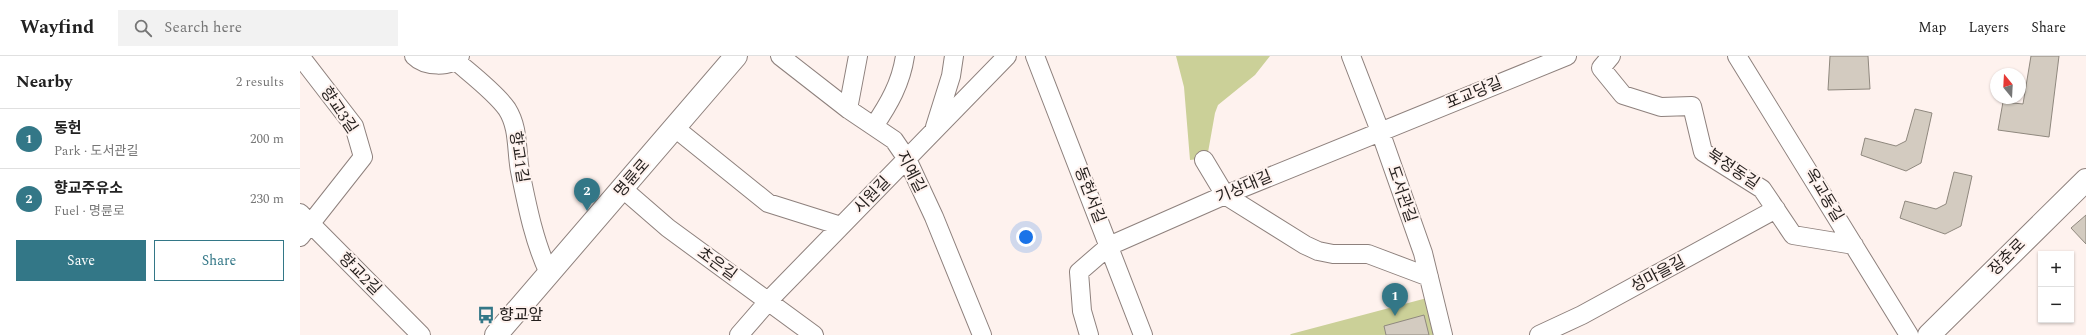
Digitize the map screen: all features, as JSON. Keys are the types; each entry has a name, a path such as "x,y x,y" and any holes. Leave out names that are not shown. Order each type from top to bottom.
{"main road":[{"name":"명륜로","path":"496,335 736,56"},
{"name":"장춘로","path":"1929,335 2086,180"}],"street":[{"name":"향교3길","path":"300,56 354,126 363,156 304,225"},
{"name":"향교1길","path":"414,56 420,61 438,65 458,58 506,108 516,128 520,170 535,235 549,273"},
{"path":"848,109 858,56"},
{"path":"874,126 890,102 899,82 905,56"},
{"path":"933,132 951,76 954,56"},
{"name":"시원길","path":"739,335 768,302 841,226 1007,56"},
{"name":"동헌서길","path":"1035,56 1143,335"},
{"name":"도서관길","path":"1351,56 1380,131 1423,253 1443,335"},
{"name":"포교당길","path":"1380,131 1567,56"},
{"name":"북정동길","path":"1611,56 1601,68 1623,95 1660,107 1692,106 1703,152 1762,189 1793,235 1854,245"},
{"name":"옥교동길","path":"1738,56 1909,335"},
{"name":"지예길","path":"786,58 848,109 894,140 907,159 934,217 980,334"},
{"path":"675,128 768,204 841,226"},
{"name":"기상대길","path":"1089,335 1082,310 1079,272 1109,246 1225,195 1380,131"},
{"path":"1204,160 1225,195 1318,251 1333,254 1368,254 1429,277"},
{"name":"초은길","path":"623,189 668,228 814,335"},
{"name":"성마을길","path":"1539,335 1582,315 1776,209"},
{"name":"향교2길","path":"304,225 421,335"}],"green space":[{"path":"1176,56 1270,56 1255,75 1218,105 1215,113 1207,158 1190,160 1184,87"},
{"path":"1427,298 1436,335 1290,335 1291,334"}],"building":[{"path":"1830,56 1868,56 1870,89 1828,90"},
{"path":"2031,56 2059,56 2049,137 1998,130 2003,104 2026,104 2026,86"},
{"path":"1915,109 1932,113 1921,163 1906,171 1861,155 1865,138 1896,146 1906,141"},
{"path":"1954,172 1972,176 1961,226 1945,234 1900,218 1905,201 1936,209 1946,204"},
{"path":"2086,215 2086,244 2071,228"},
{"path":"1424,315 1429,335 1386,335 1384,326"}],"place":[{"name":"향교주유소","path":"587,211"},
{"name":"향교앞","path":"486,315"},
{"name":"동헌","path":"1395,316"}]}
